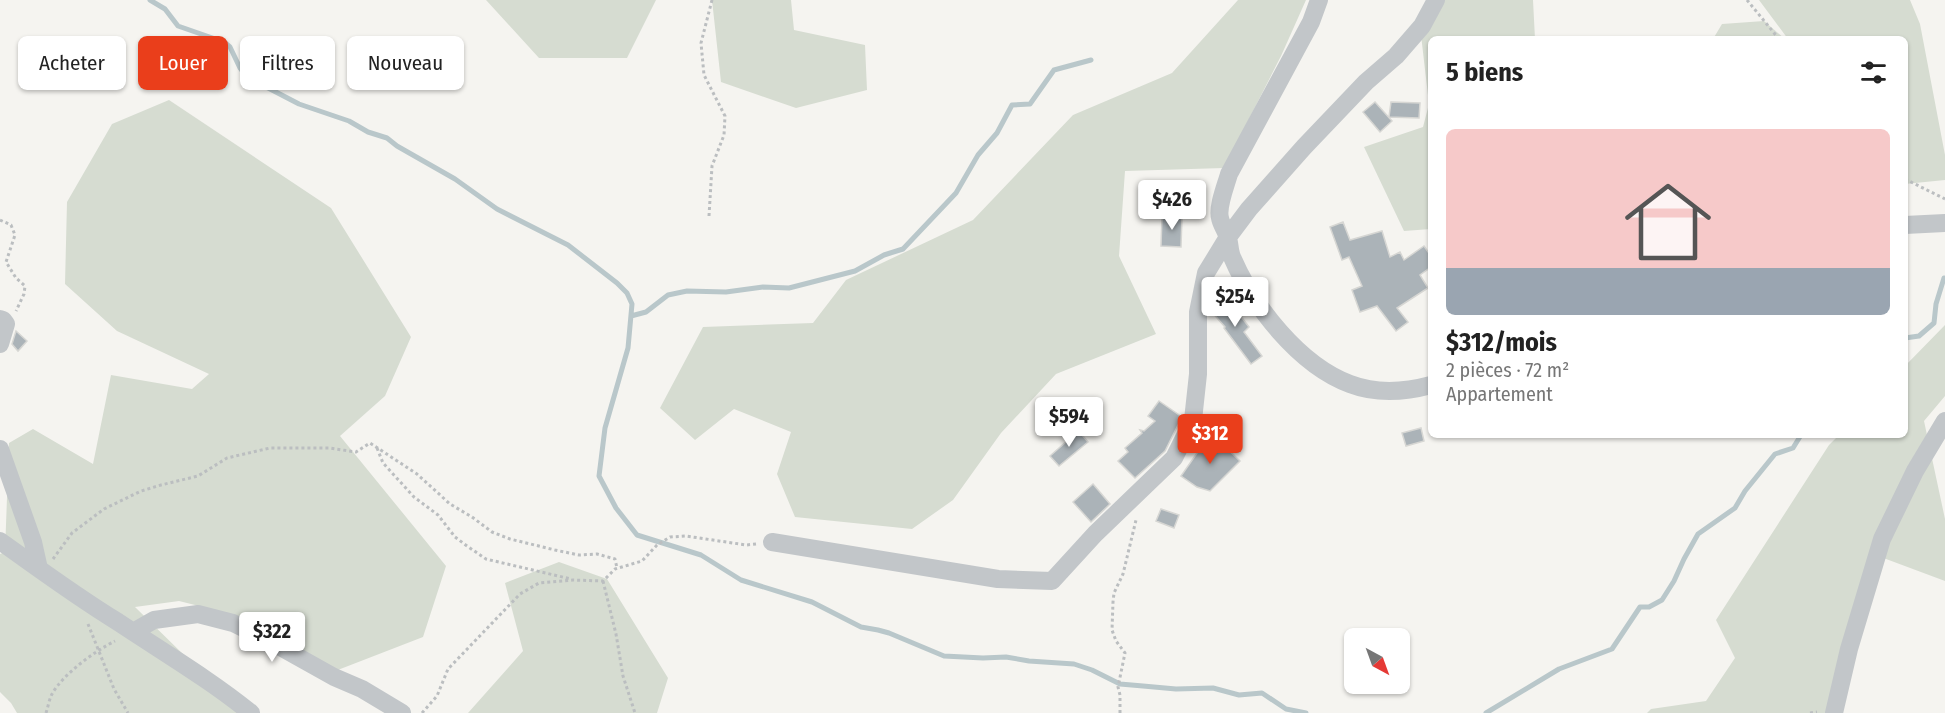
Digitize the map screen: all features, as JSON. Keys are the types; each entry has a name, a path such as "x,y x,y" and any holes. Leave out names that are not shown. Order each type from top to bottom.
{"street":[{"path":"1319,0 1311,22 1229,174 1219,216 1228,237 1230,254 1256,302 1278,330 1312,363 1350,384 1368,388 1401,391 1428,386"},
{"path":"772,542 998,579 1052,581 1095,534 1174,458 1193,420 1198,374 1198,312 1206,273 1228,237 1249,209 1311,140 1366,82 1396,56 1422,26 1436,0"},
{"path":"1908,225 1945,223"},
{"path":"0,344 3,322"},
{"path":"1834,713 1849,648 1882,539 1915,471 1945,421"},
{"path":"0,448 42,571"},
{"path":"0,541 78,597 213,684 251,713"},
{"path":"133,632 154,620 172,616 198,614 233,623 334,677 362,689 402,713"}],"path":[{"path":"709,216 712,166 724,135 725,116 704,75 701,43 712,0"},
{"path":"1747,0 1777,36"},
{"path":"1908,180 1945,199"},
{"path":"0,220 10,225 15,235 6,262 16,278 25,286 15,315 3,322"},
{"path":"42,571 72,533 104,509 141,491 198,476 227,458 270,448 329,448 356,452 370,443 417,474 450,504 492,532 510,539 579,555 606,555 615,559 617,568"},
{"path":"376,446 383,463 414,497 438,515 455,537 486,559 573,580"},
{"path":"1120,713 1118,687 1125,652 1116,641 1112,630 1113,602 1114,593 1124,574 1137,516 1134,498"},
{"path":"422,713 437,696 448,669 520,594 539,584 573,580 603,581 617,568 642,561 657,545 670,537 686,536 746,545 772,542"},
{"path":"603,581 616,634 622,676 635,713"},
{"path":"78,597 114,689 128,713"},
{"path":"46,713 52,694 70,673 98,650 133,632"}],"shaded area":[{"path":"486,0 656,0 627,58 539,58"},
{"path":"712,0 791,0 794,30 865,45 867,90 796,108 721,82"},
{"path":"1238,0 1306,0 1281,56 1224,168 1125,171 1119,256 1156,334 1056,374 1001,433 953,500 912,529 795,517 777,474 791,432 734,409 695,440 660,408 703,327 813,323 846,280 973,220 1073,115 1172,73"},
{"path":"1430,0 1533,0 1535,36 1428,36 1428,95 1421,35"},
{"path":"1759,0 1910,0 1920,24 1945,155 1945,180 1908,184 1908,36 1786,36"},
{"path":"1764,21 1782,36 1715,36 1722,24"},
{"path":"169,100 331,208 411,337 385,396 340,436 446,566 423,637 330,673 231,614 179,601 135,607 243,713 17,713 0,692 0,554 5,552 9,443 33,429 93,464 111,375 192,389 209,374 117,331 65,284 67,202 112,124"},
{"path":"1428,108 1428,229 1404,231 1364,147 1423,127"},
{"path":"1945,325 1945,396 1924,421 1945,519 1945,581 1870,553 1829,713 1647,713 1651,709 1706,701 1735,658 1716,620 1829,445 1836,438 1908,438 1908,363"},
{"path":"559,562 607,579 668,678 657,713 468,713 523,651 505,583"}],"building":[{"path":"1375,102 1392,121 1380,132 1363,112"},
{"path":"1391,102 1420,103 1419,118 1389,117"},
{"path":"1162,216 1182,217 1181,247 1161,246"},
{"path":"1343,222 1350,240 1382,231 1390,257 1400,252 1404,260 1424,246 1428,252 1428,269 1420,275 1428,288 1397,308 1408,322 1396,331 1377,306 1360,312 1352,290 1362,286 1349,257 1342,260 1330,227"},
{"path":"1215,293 1226,306 1230,302 1249,327 1244,332 1262,356 1251,364 1210,310"},
{"path":"16,331 27,341 18,351 12,344"},
{"path":"1159,401 1182,417 1165,451 1135,478 1118,461 1128,452 1125,448 1142,433 1140,430 1144,431 1155,421 1148,416"},
{"path":"1421,428 1424,441 1406,446 1402,433"},
{"path":"1077,429 1088,442 1059,466 1050,456"},
{"path":"1211,433 1240,461 1210,491 1197,487 1181,476"},
{"path":"1093,484 1110,504 1091,522 1073,502"},
{"path":"1161,509 1179,515 1174,528 1156,521"}],"waterway":[{"path":"150,0 165,9 178,26 224,42 230,47 247,77 299,104 349,121 368,132 387,138 455,179 497,209 568,245 627,293 632,304 628,348 605,428 599,476 616,508 637,535 701,555 741,580 812,602 861,627 889,633 944,656 1006,657 1074,664 1120,684 1176,689 1213,688 1239,695 1262,693 1286,709 1306,713"},
{"path":"631,316 646,312 668,295 687,291 726,292 763,287 789,288 855,271 884,255 903,249 956,193 978,155 997,133 1012,105 1030,104 1054,70 1091,60"},
{"path":"1908,338 1919,336 1934,323 1936,304 1944,278"},
{"path":"1486,713 1559,669 1612,649 1640,607 1649,607 1662,600 1698,534 1735,508 1745,491 1775,454 1793,448 1799,438"}]}
